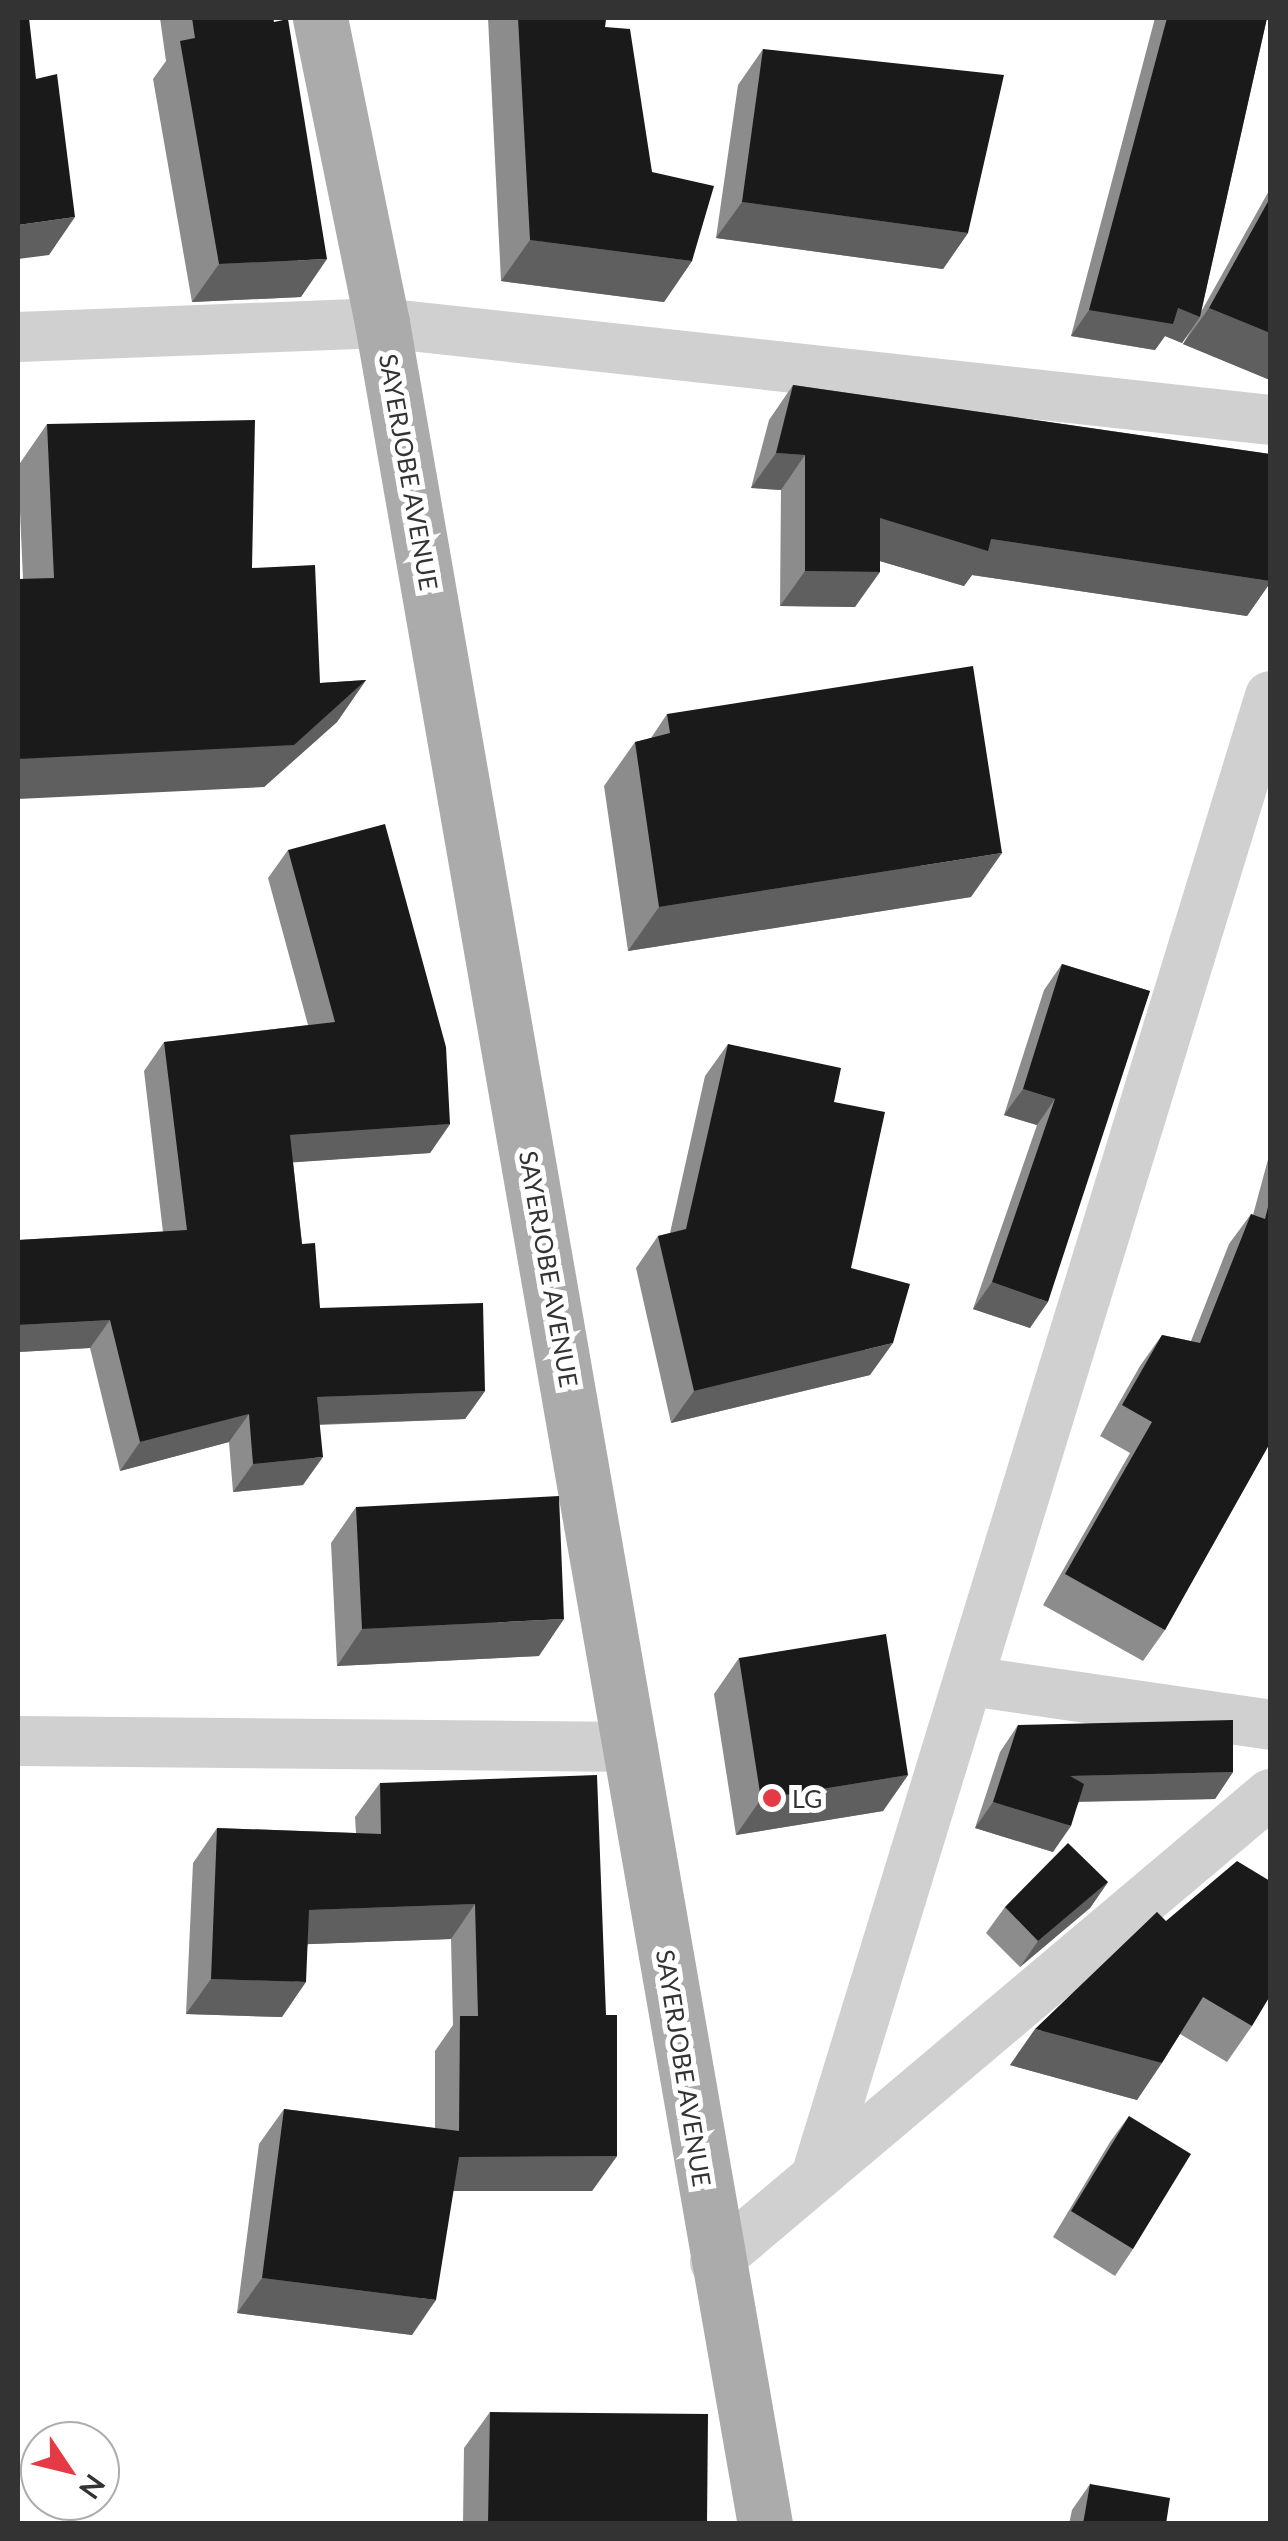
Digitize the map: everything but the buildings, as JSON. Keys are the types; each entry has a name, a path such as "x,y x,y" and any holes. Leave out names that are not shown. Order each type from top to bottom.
{"main road":[{"name":"SAYERJOBE AVENUE","path":"320,18 382,323 632,1747 715,2262 765,2524"}],"street":[{"path":"18,338 382,323 1270,420"},
{"path":"816,2176 1270,696"},
{"path":"970,1681 1270,1725"},
{"path":"18,1741 632,1747"},
{"path":"715,2262 1270,1794"}],"place":[{"name":"LG","path":"772,1798"}]}
